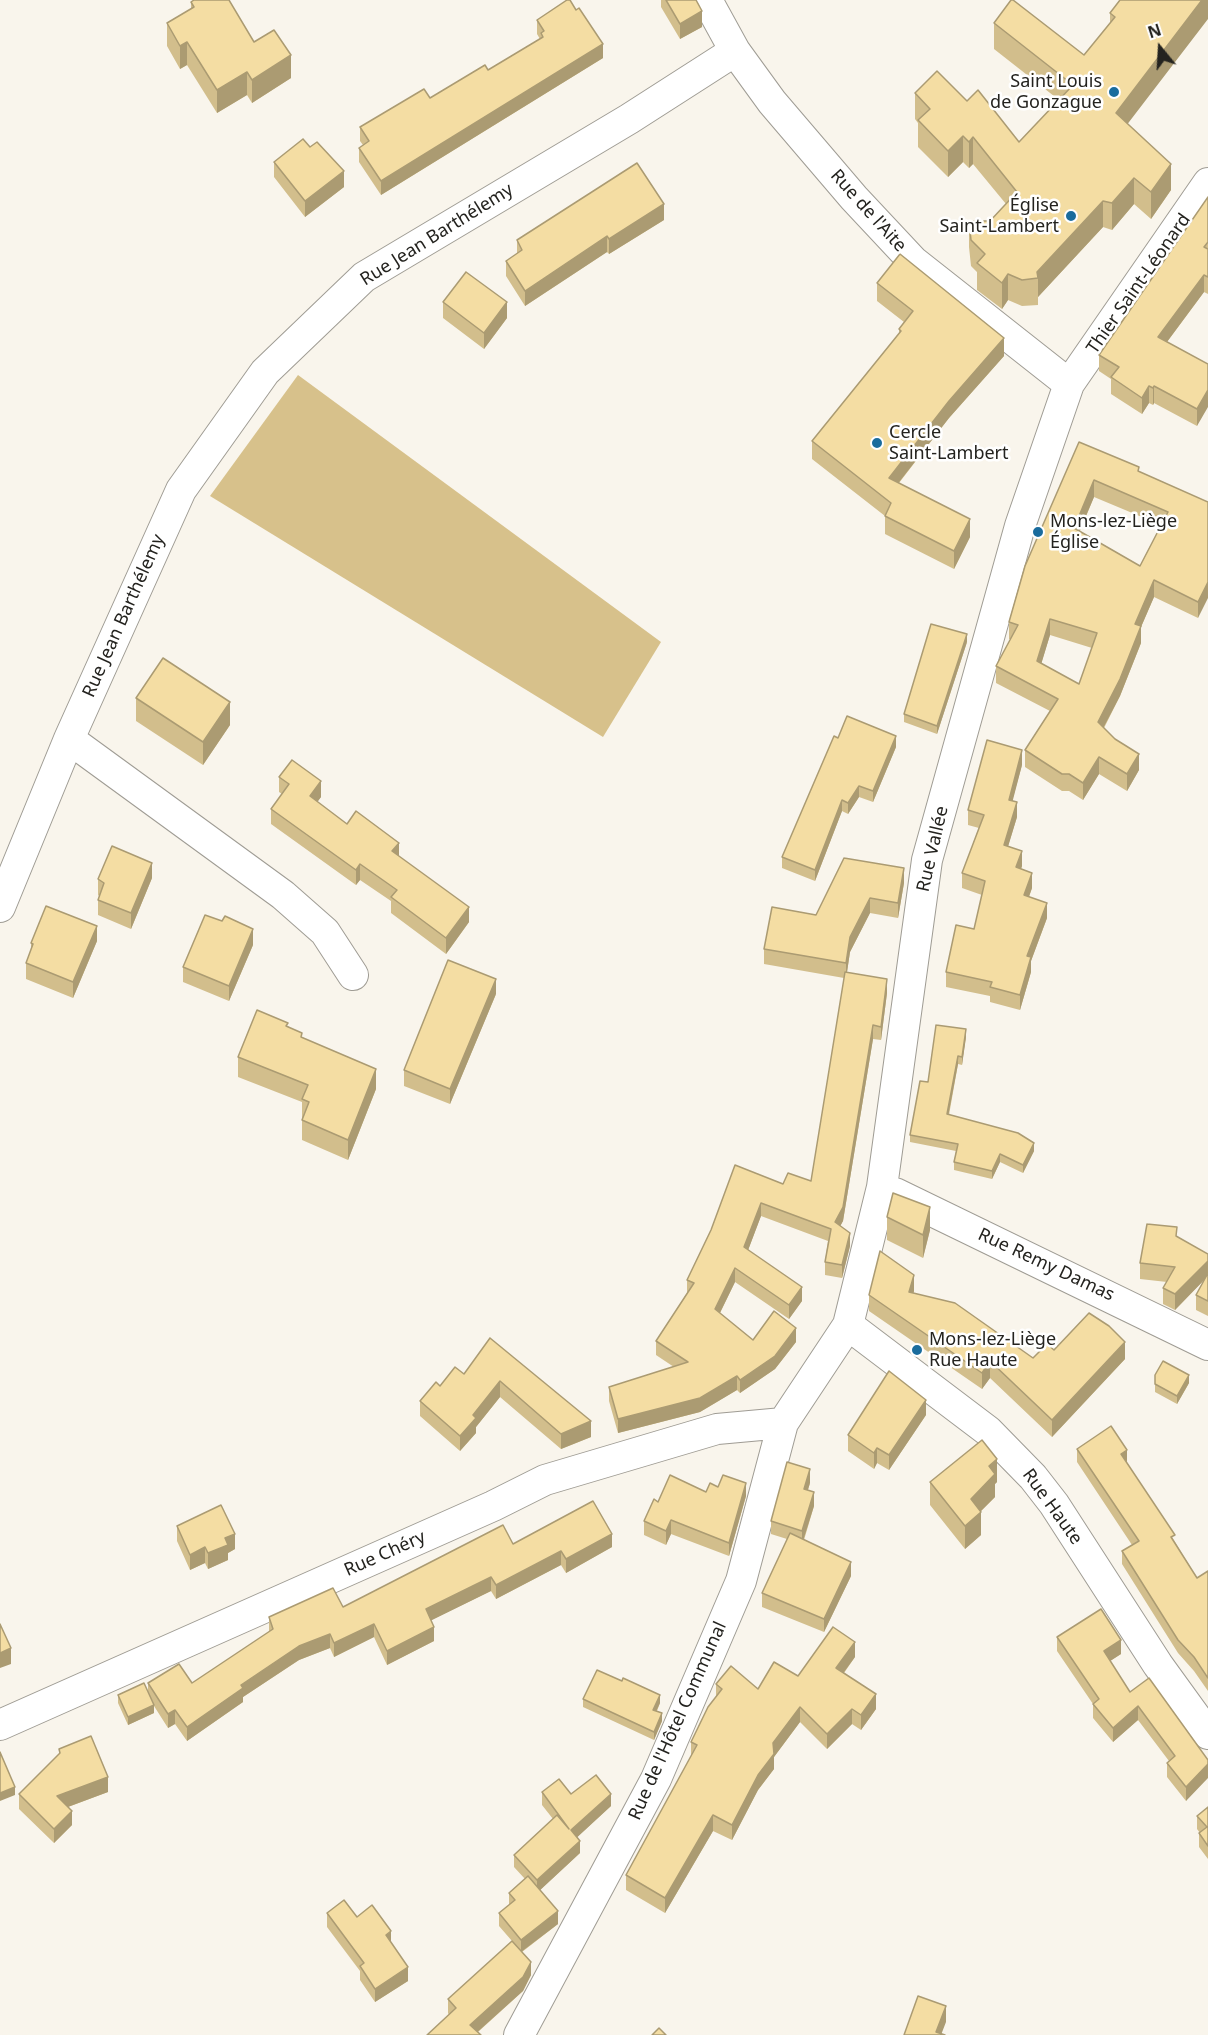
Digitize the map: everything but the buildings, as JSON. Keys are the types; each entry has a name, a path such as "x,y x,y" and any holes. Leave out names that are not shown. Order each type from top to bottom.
{"street":[{"name":"Rue de l'Aite","path":"707,0 735,51 772,102 854,198 913,261 1069,384"},
{"name":"Rue Jean Barthélemy","path":"0,907 69,738 182,489 265,372 364,277 629,119 735,51"},
{"name":"Thier Saint-Léonard","path":"1069,384 1208,183"},
{"name":"Rue Vallée","path":"848,1325 882,1187 927,860 1020,526 1069,384"},
{"path":"69,738 283,895 325,932 353,975"},
{"name":"Rue Remy Damas","path":"882,1187 1208,1345"},
{"name":"Rue de l'Hôtel Communal","path":"519,2035 656,1779 741,1581 783,1423 848,1325"},
{"name":"Rue Haute","path":"848,1325 987,1431 1033,1477 1054,1504 1158,1665 1208,1734"},
{"name":"Rue Chéry","path":"0,1725 493,1506 545,1480 717,1429 783,1423"}],"shaded area":[{"path":"298,375 661,642 603,737 210,496"}],"place":[{"name":"Saint Louis de Gonzague","path":"1114,92"},
{"name":"Église Saint-Lambert","path":"1071,216"},
{"name":"Cercle Saint-Lambert","path":"877,443"},
{"name":"Mons-lez-Liège Église","path":"1038,532"},
{"name":"Mons-lez-Liège Rue Haute","path":"917,1350"}]}
